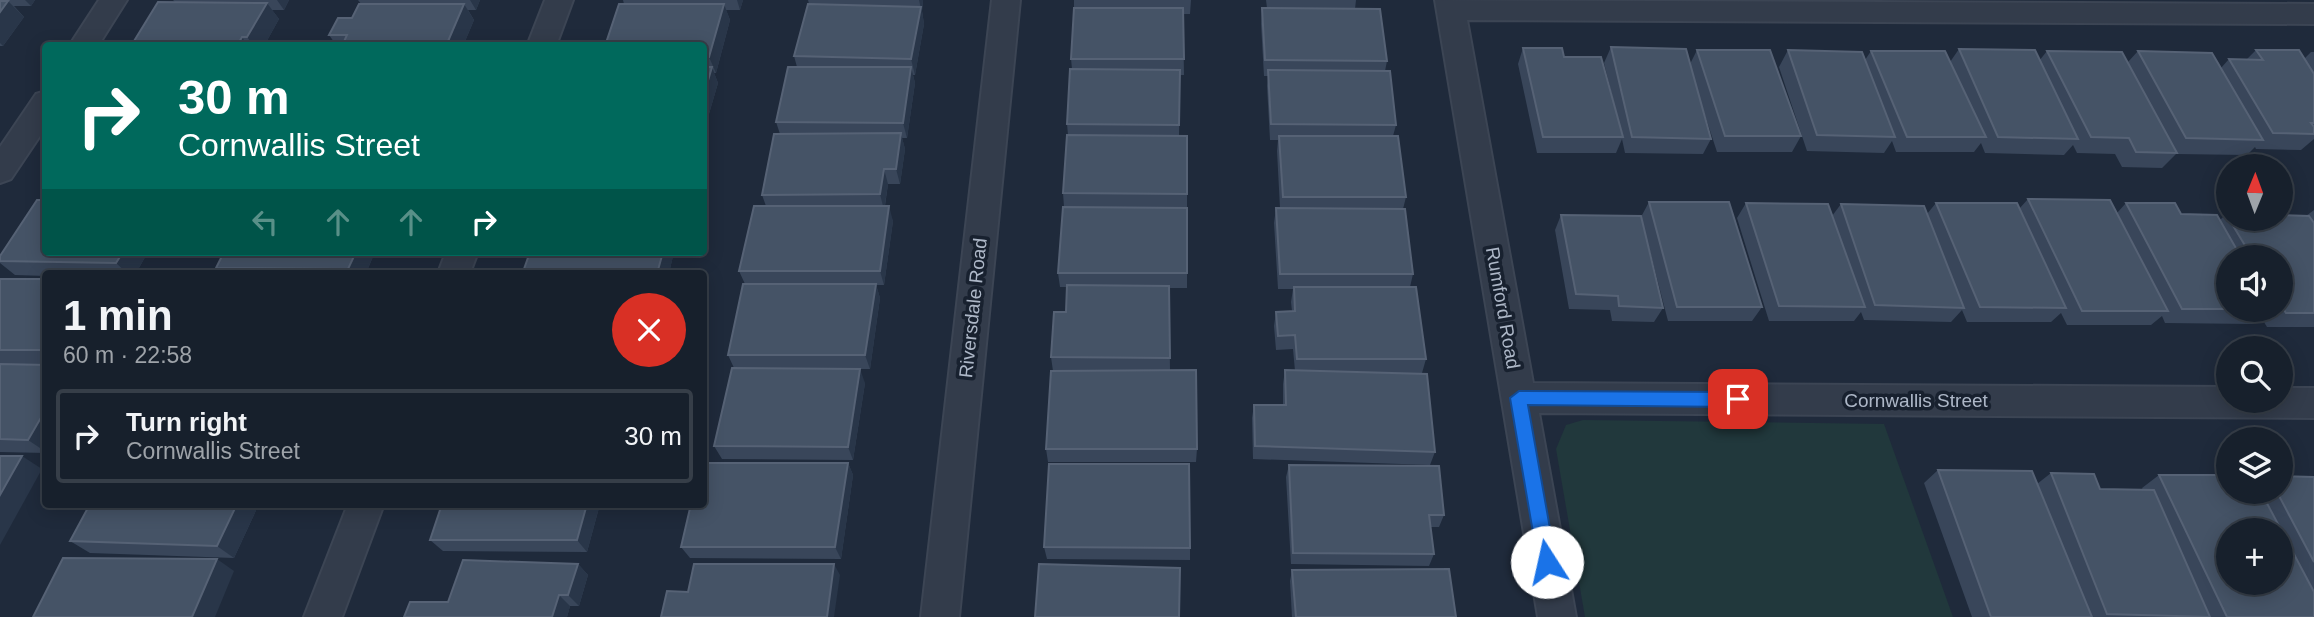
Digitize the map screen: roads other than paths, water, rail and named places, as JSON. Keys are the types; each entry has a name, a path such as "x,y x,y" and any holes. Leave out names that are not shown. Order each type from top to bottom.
{"street":[{"path":"86,42 113,0"},
{"path":"543,42 559,0"},
{"name":"Riversdale Road","path":"940,617 1006,0"},
{"path":"1450,5 2314,14"},
{"name":"Rumford Road","path":"1450,5 1557,617"},
{"path":"0,171 42,108"},
{"name":"Cornwallis Street","path":"1519,398 2314,403"},
{"path":"323,617 364,508"}]}
